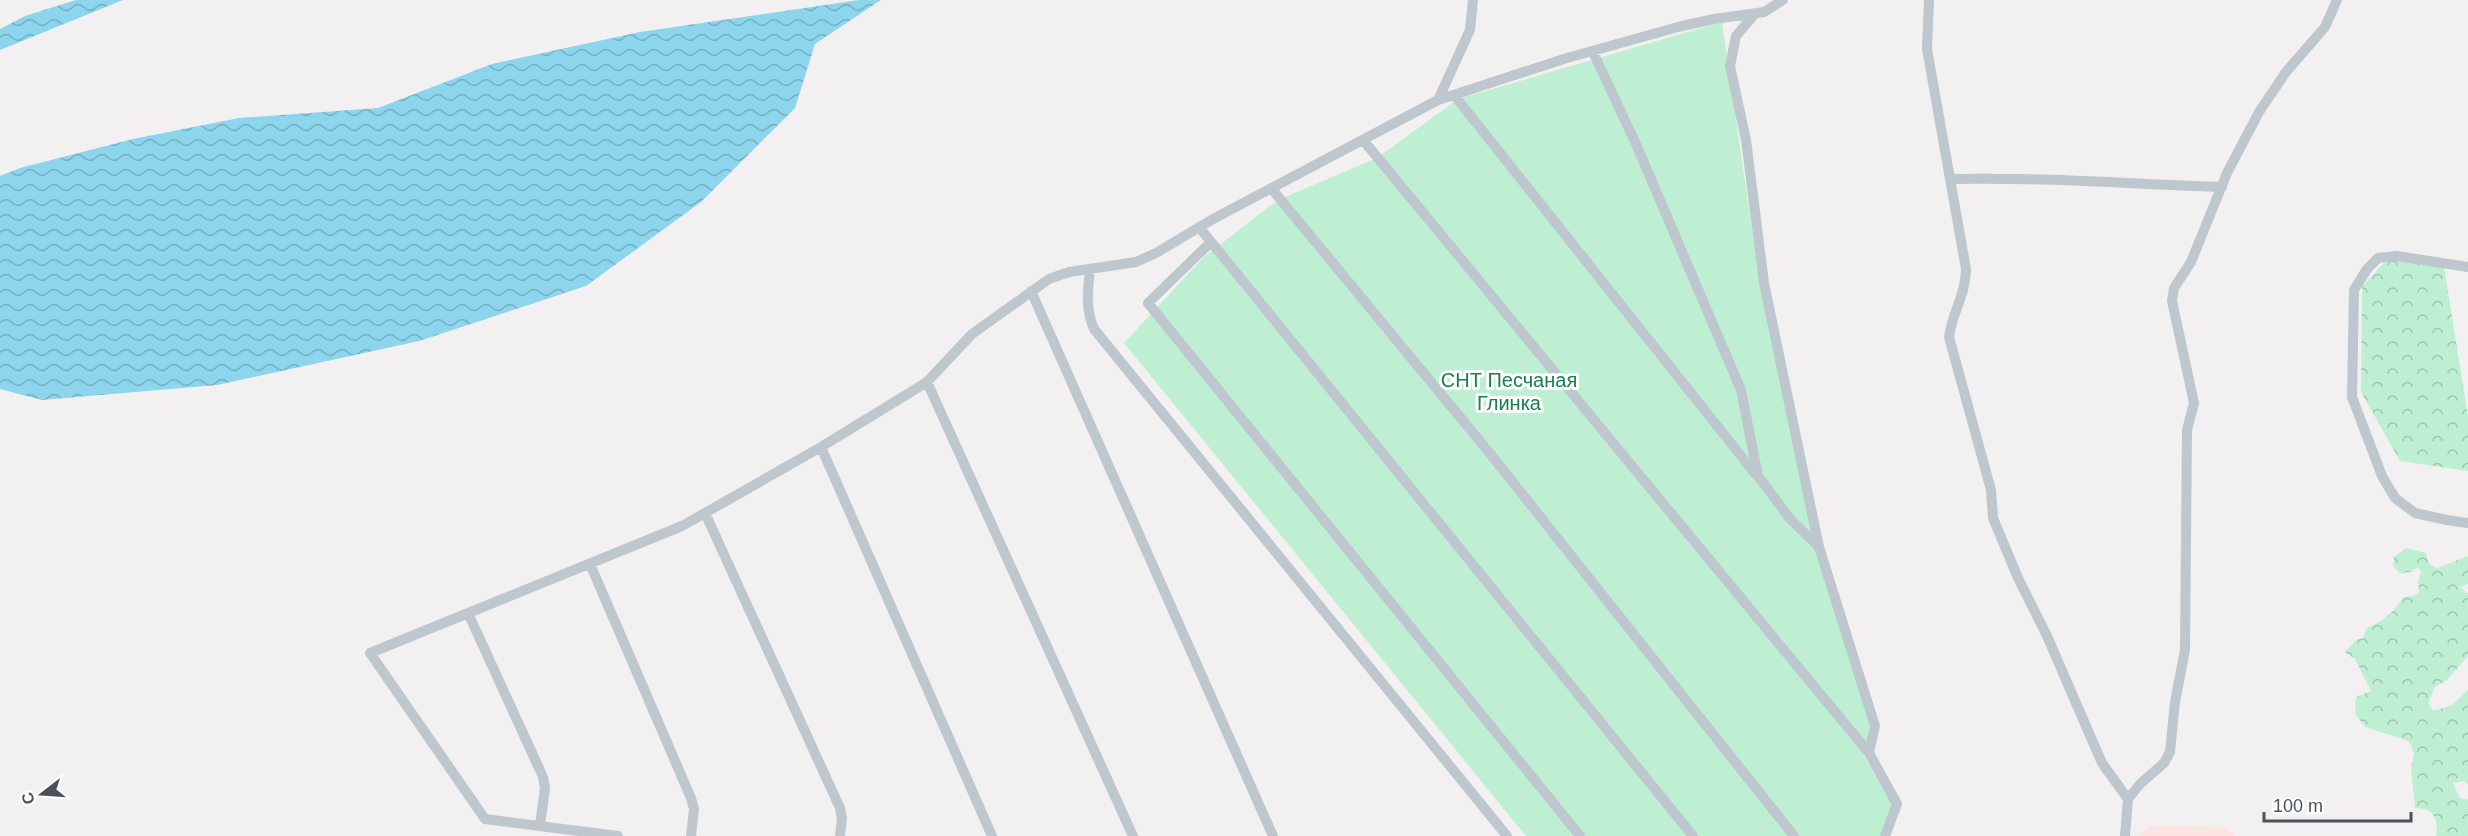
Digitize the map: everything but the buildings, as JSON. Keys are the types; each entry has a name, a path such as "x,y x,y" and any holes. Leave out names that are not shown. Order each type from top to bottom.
{"street":[{"path":"1438,100 1470,30 1473,0"},
{"path":"618,836 485,819 370,653 682,526 821,447 927,382 972,334 1049,279 1069,272 1136,262 1156,253 1199,227 1438,100 1567,58 1714,19 1754,15 1764,12 1782,0"},
{"path":"1929,0 1928,49 1966,269 1966,282 1950,325 1949,337 1992,490 1990,506 1993,518 2102,763 2128,799 2125,836"},
{"path":"2128,799 2140,784 2164,763 2170,752 2175,702 2185,651 2187,430 2194,403 2172,301 2174,288 2191,262 2222,187 2259,112 2286,72 2325,27 2337,0"},
{"path":"1754,15 1737,36 1730,66 1746,140 1764,283 1819,547 1875,726 1869,753"},
{"path":"1593,52 1636,144 1741,390 1758,476"},
{"path":"1455,94 1791,520 1819,547"},
{"path":"1364,140 1869,753 1897,804 1885,836"},
{"path":"1950,179 2019,177 2111,184 2222,187"},
{"path":"1272,188 1496,460 1794,836"},
{"path":"1199,227 1693,836"},
{"path":"1211,242 1148,303 1580,836"},
{"path":"2468,267 2397,256 2378,258 2367,269 2354,290 2352,397 2382,476 2395,498 2415,513 2468,522"},
{"path":"1090,269 1087,304 1094,329 1507,836"},
{"path":"1031,291 1273,836"},
{"path":"927,382 1133,836"},
{"path":"821,447 992,836"},
{"path":"705,513 840,808 842,818 840,836"},
{"path":"590,564 691,798 694,809 691,836"},
{"path":"468,613 543,777 545,788 540,825"}],"shaded area":[{"path":"2151,825 2227,828 2235,836 2138,836"}],"green space":[{"name":"СНТ Песчаная Глинка","path":"1722,22 1760,285 1816,550 1871,727 1864,756 1893,805 1881,836 1526,836 1124,343 1204,257 1278,200 1377,158 1458,99"},
{"path":"2388,258 2444,267 2468,416 2468,471 2400,461 2361,392 2362,287"},
{"path":"2406,548 2426,553 2429,564 2437,568 2468,556 2468,584 2460,587 2468,594 2468,656 2447,680 2435,687 2428,703 2433,711 2452,705 2468,690 2468,785 2464,781 2453,783 2460,798 2468,800 2468,836 2436,836 2437,824 2433,815 2421,808 2415,808 2411,769 2414,753 2409,741 2365,727 2355,714 2356,697 2371,691 2355,659 2345,652 2356,640 2363,638 2367,628 2392,612 2403,597 2414,596 2419,592 2418,581 2421,572 2418,567 2411,572 2400,573 2393,566 2394,557"}],"water":[{"path":"76,0 123,0 0,50 0,29 25,16"},
{"path":"859,0 881,0 815,44 795,108 701,202 586,286 419,341 217,385 42,400 0,389 0,176 20,168 133,139 239,118 378,108 492,64 640,32"}]}
